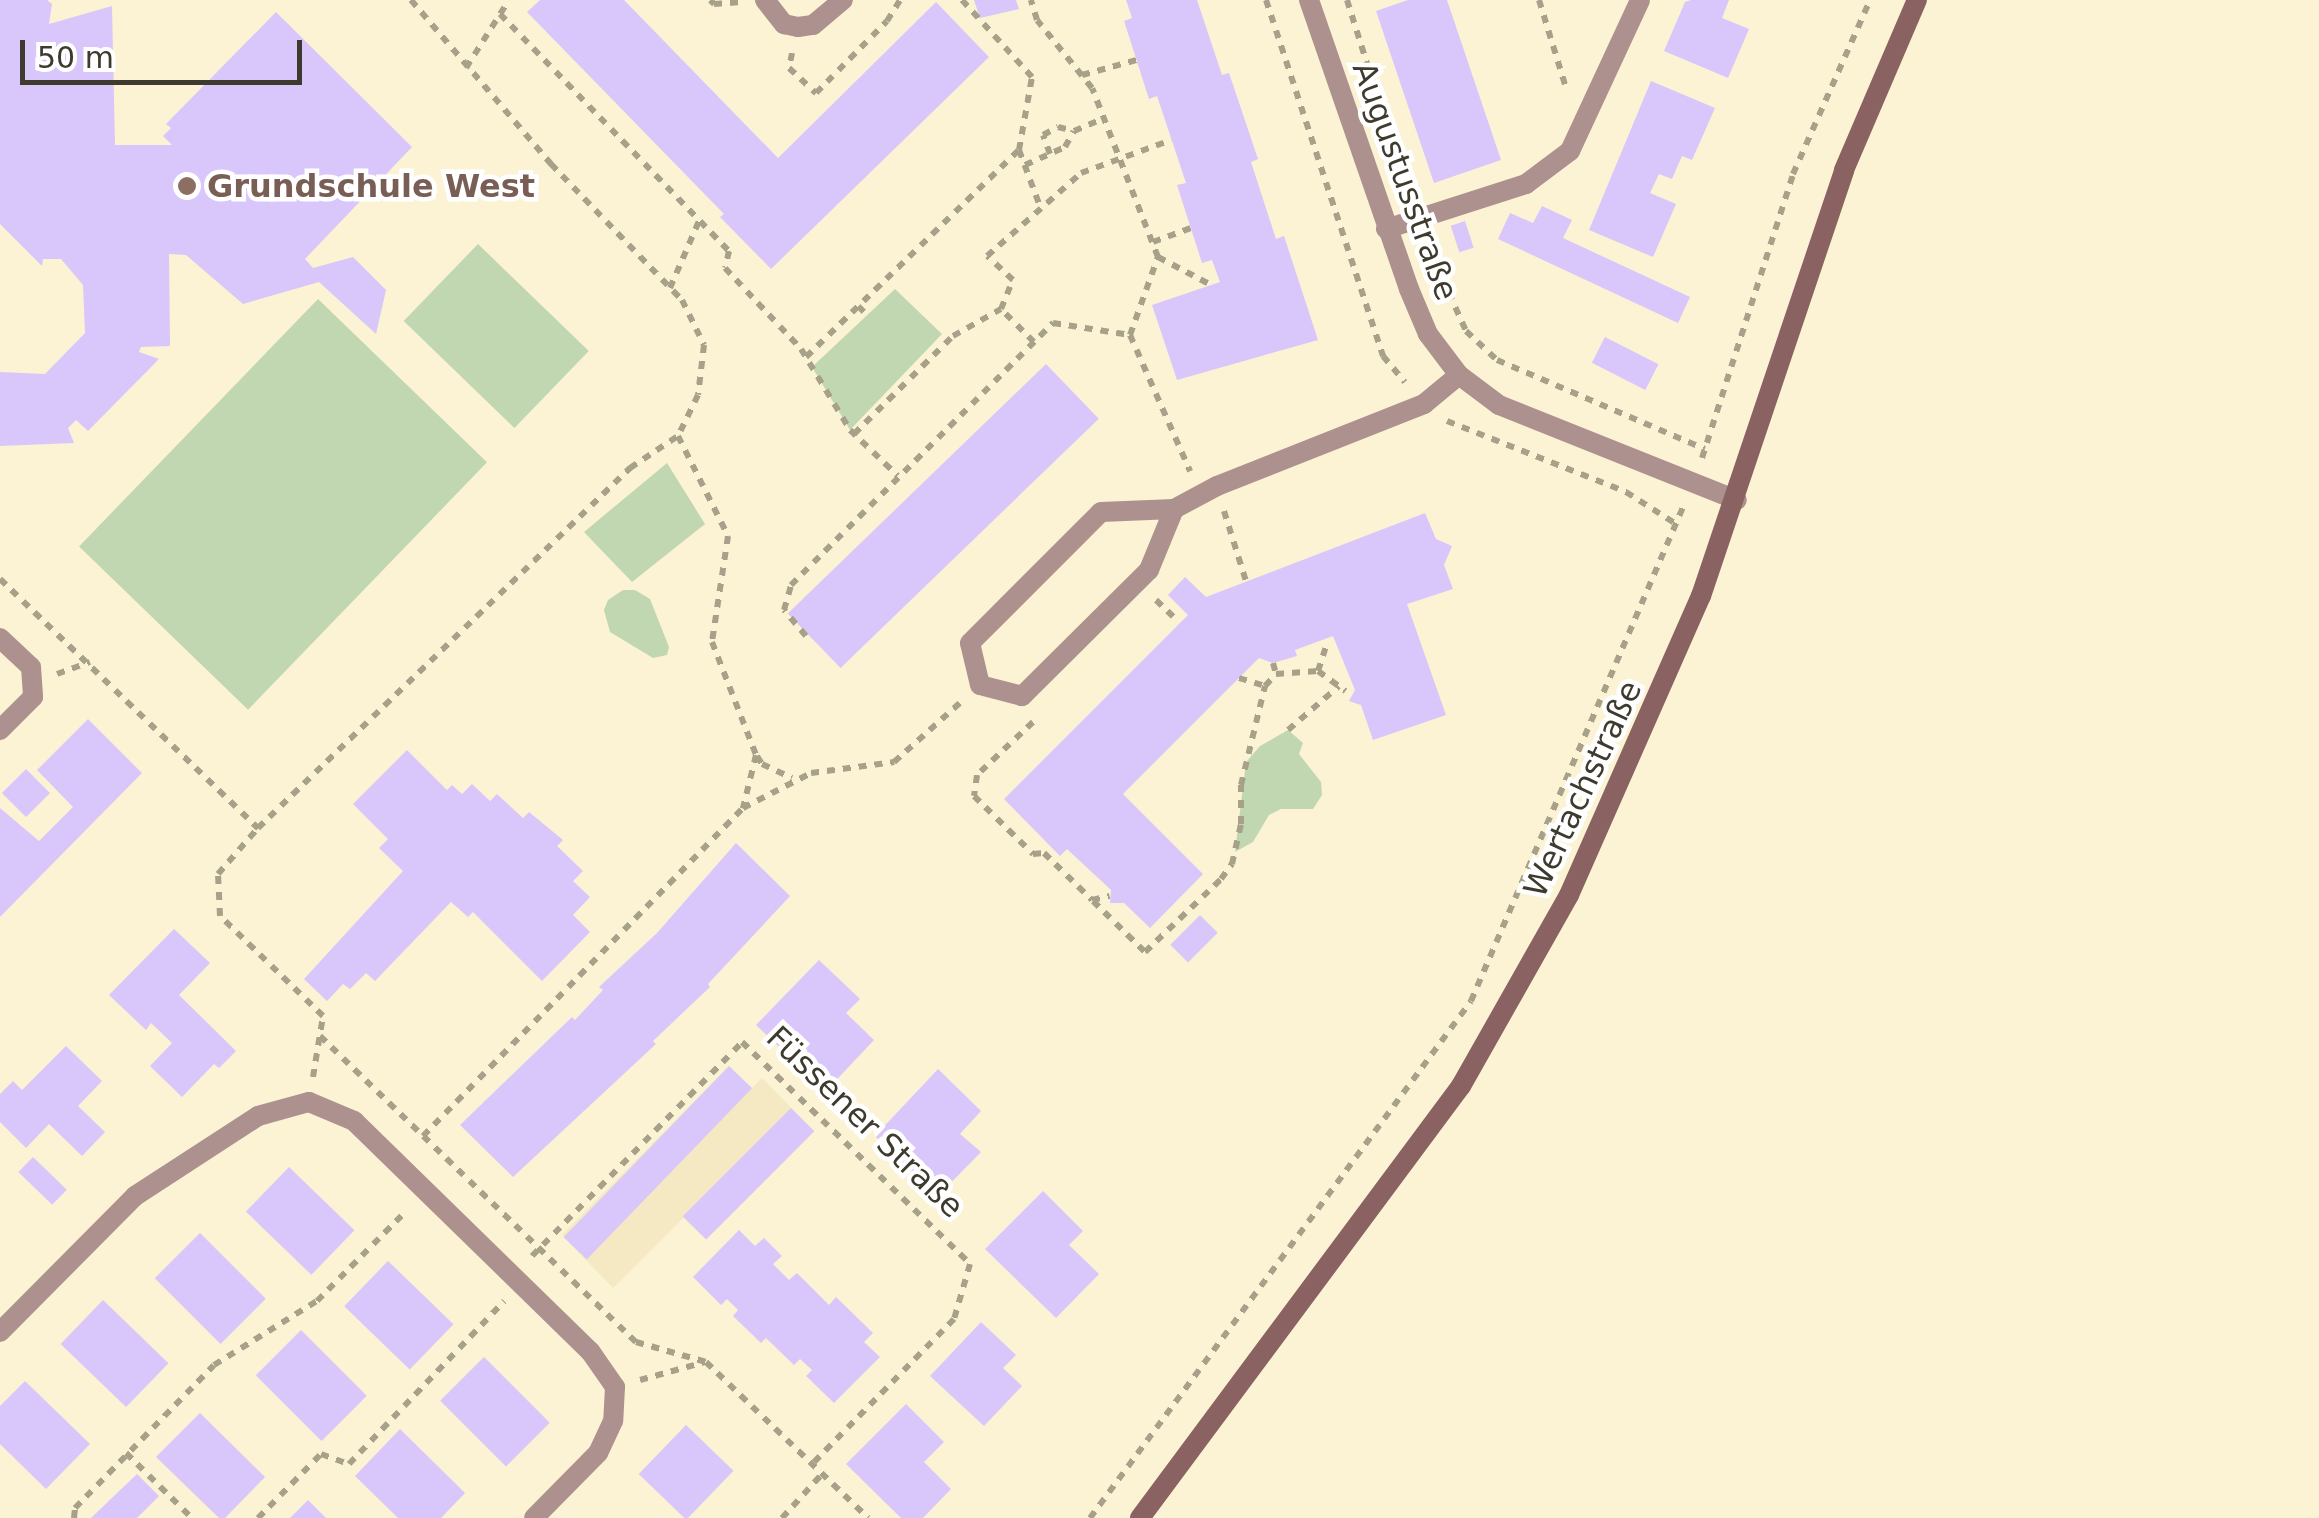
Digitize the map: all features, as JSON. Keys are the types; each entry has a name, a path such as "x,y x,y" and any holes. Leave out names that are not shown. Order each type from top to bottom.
{"street":[{"path":"765,0 784,24 798,28 813,25 843,0"},
{"name":"Augustusstraße","path":"1309,0 1386,230 1428,334 1460,375 1499,405 1737,500"},
{"path":"1386,230 1526,184 1570,150 1640,0"},
{"name":"Wertachstraße","path":"1140,1518 1461,1086 1569,896 1641,741 1737,500 1844,170 1917,0"},
{"path":"1174,509 1150,570 1022,696 980,685 970,643 1100,512 1174,509 1208,490 1424,404 1460,375"},
{"path":"0,638 31,667 32,698 0,730"},
{"path":"0,1332 135,1196 258,1116 308,1102 354,1121 519,1286 590,1351 615,1387 612,1421 598,1453 534,1518"}],"path":[{"path":"308,1102 323,1016 220,916 218,874 258,828 630,468 678,436 698,395 704,345 682,300 466,68 410,0"},
{"path":"466,68 509,0"},
{"path":"798,28 788,68 816,93 887,21 900,0"},
{"path":"962,0 1032,77 1019,150 1041,209"},
{"path":"1031,0 1037,20 1082,75 1104,118 1153,242 1158,257 1130,335 1208,490 1246,581"},
{"path":"1347,0 1388,129"},
{"path":"1538,0 1582,129"},
{"path":"1090,1518 1471,1001 1706,448 1793,174 1870,0"},
{"path":"500,14 729,251 725,268 806,357 854,434 898,476"},
{"path":"1082,75 1136,60"},
{"path":"1050,154 1043,135 1058,127 1074,131 1104,118"},
{"path":"1025,165 1065,148 1074,131"},
{"path":"854,434 953,336 1002,308 1013,280 988,256 1080,172 1171,140"},
{"path":"806,357 1019,150"},
{"path":"670,288 699,221"},
{"path":"1417,221 1466,331 1496,360 1706,448"},
{"path":"1153,242 1190,228"},
{"path":"1158,257 1211,286"},
{"path":"858,306 867,316"},
{"path":"1002,308 1034,342"},
{"path":"806,636 784,610 790,586 1053,323 1130,335"},
{"path":"678,436 728,536 712,642 756,755 762,764 793,778"},
{"path":"0,579 258,828"},
{"path":"1318,671 1327,644"},
{"path":"1273,663 1276,674"},
{"path":"1043,712 977,775 974,796 1032,854 1048,850 1145,952 1232,864 1241,824 1240,786 1265,686 1276,674 1318,671 1343,689 1288,730"},
{"path":"1238,678 1265,686"},
{"path":"397,1162 743,808 793,778 894,762 980,685"},
{"path":"743,808 756,755"},
{"path":"1092,900 1110,896"},
{"path":"320,1036 636,1342 706,1362 868,1518"},
{"name":"Füssener Straße","path":"538,1250 742,1042 970,1264 954,1319 812,1464"},
{"path":"74,1518 75,1508 214,1365 317,1301 426,1190"},
{"path":"258,1518 321,1454 350,1464 519,1286"},
{"path":"615,1387 706,1362"},
{"path":"126,1453 192,1518"},
{"path":"782,1518 822,1474"}],"shaded area":[{"path":"729,1066 752,1088 762,1078 814,1131 706,1239 683,1218 613,1288 562,1235"}],"green space":[{"path":"478,244 589,351 514,428 404,321"},
{"path":"895,289 942,334 850,430 812,367"},
{"path":"318,299 487,462 248,710 79,546"},
{"path":"667,463 705,524 632,582 584,532"},
{"path":"623,590 635,590 650,599 669,647 667,655 653,658 610,632 604,610 608,600"},
{"path":"1288,730 1303,743 1299,754 1321,782 1322,795 1313,809 1281,809 1269,815 1253,842 1235,852 1246,762 1260,746"}],"building":[{"name":"Grundschule West","path":"0,0 47,0 52,4 49,24 112,6 115,145 172,145 163,136 171,128 166,124 276,12 412,147 305,259 313,268 353,257 386,290 376,334 319,282 243,304 186,255 169,254 170,346 141,347 139,352 159,359 88,431 76,420 68,428 74,443 0,446 0,372 45,374 85,333 83,285 61,259 43,259 42,266 0,224"},
{"path":"540,0 624,0 778,158 936,2 989,57 771,269 720,217 724,214 527,12"},
{"path":"974,0 1016,0 1019,9 980,18"},
{"path":"1126,0 1197,0 1222,75 1229,73 1258,159 1251,162 1276,239 1284,236 1318,340 1177,380 1152,305 1220,282 1212,260 1202,263 1177,185 1186,183 1157,96 1149,99 1124,21 1132,18"},
{"path":"1408,0 1447,0 1501,160 1434,183 1376,11"},
{"path":"1729,0 1722,18 1749,29 1728,78 1664,51 1685,2"},
{"path":"1651,81 1715,108 1692,160 1682,156 1672,179 1659,174 1650,193 1676,204 1653,257 1589,230"},
{"path":"1542,206 1572,220 1563,238 1690,297 1678,323 1498,239 1510,213 1533,223"},
{"path":"1465,221 1474,248 1459,252 1451,226"},
{"path":"1605,337 1658,364 1645,390 1592,363"},
{"path":"1046,364 1099,419 841,668 788,613"},
{"path":"1425,513 1436,539 1452,546 1444,565 1453,589 1407,604 1446,715 1373,740 1361,705 1349,701 1355,690 1333,636 1295,650 1297,656 1273,663 1259,658 1123,794 1203,874 1150,928 1124,903 1110,903 1111,890 1067,849 1060,856 1004,799 1188,615 1168,595 1185,577 1206,597"},
{"path":"88,719 142,773 0,917 0,808 39,841 73,807 37,770"},
{"path":"407,750 447,790 452,785 462,794 472,784 490,801 497,794 523,818 529,812 563,840 557,846 583,871 573,881 590,897 573,915 590,932 542,981 473,912 468,917 451,902 375,981 366,973 350,989 343,984 327,1001 304,979 403,871 379,848 388,839 353,804"},
{"path":"26,769 50,793 26,817 2,793"},
{"path":"736,843 790,896 708,984 710,987 653,1041 656,1044 513,1177 460,1125 572,1017 575,1020 603,990 599,987 657,933"},
{"path":"1200,915 1218,933 1188,962 1170,945"},
{"path":"174,929 210,963 179,995 236,1051 219,1068 214,1064 182,1097 150,1066 172,1043 151,1023 146,1030 109,995"},
{"path":"819,960 860,999 846,1013 874,1040 826,1091 756,1025"},
{"path":"66,1046 102,1081 78,1106 105,1132 82,1156 49,1124 26,1148 0,1122 0,1094 13,1081 22,1090"},
{"path":"729,1066 752,1088 587,1259 564,1237"},
{"path":"938,1069 981,1111 960,1134 981,1152 937,1197 875,1136"},
{"path":"791,1108 814,1131 706,1240 683,1216"},
{"path":"33,1157 67,1190 52,1205 18,1172"},
{"path":"289,1167 354,1230 311,1275 246,1212"},
{"path":"1043,1191 1083,1231 1069,1245 1099,1274 1056,1318 985,1249"},
{"path":"739,1230 755,1246 764,1238 782,1256 773,1264 789,1280 797,1273 829,1305 836,1297 873,1333 864,1342 880,1357 834,1403 806,1376 812,1370 800,1359 794,1365 766,1338 761,1343 733,1316 738,1310 727,1299 721,1305 693,1277"},
{"path":"200,1233 266,1299 221,1344 155,1278"},
{"path":"388,1261 453,1324 410,1370 344,1306"},
{"path":"103,1300 168,1363 126,1407 61,1344"},
{"path":"981,1322 1016,1355 1003,1368 1022,1386 984,1426 930,1376"},
{"path":"301,1330 367,1396 322,1441 256,1375"},
{"path":"484,1357 550,1423 506,1467 440,1401"},
{"path":"25,1381 90,1444 46,1489 0,1444 0,1406"},
{"path":"906,1404 944,1442 924,1462 951,1489 923,1518 901,1518 846,1464"},
{"path":"200,1413 265,1477 225,1518 219,1518 156,1457"},
{"path":"686,1425 733,1471 688,1518 639,1474"},
{"path":"400,1429 465,1493 441,1518 398,1518 355,1476"},
{"path":"137,1474 159,1496 137,1518 91,1518"},
{"path":"308,1500 326,1518 290,1518"}],"place":[{"name":"Grundschule West","path":"187,186"}]}
